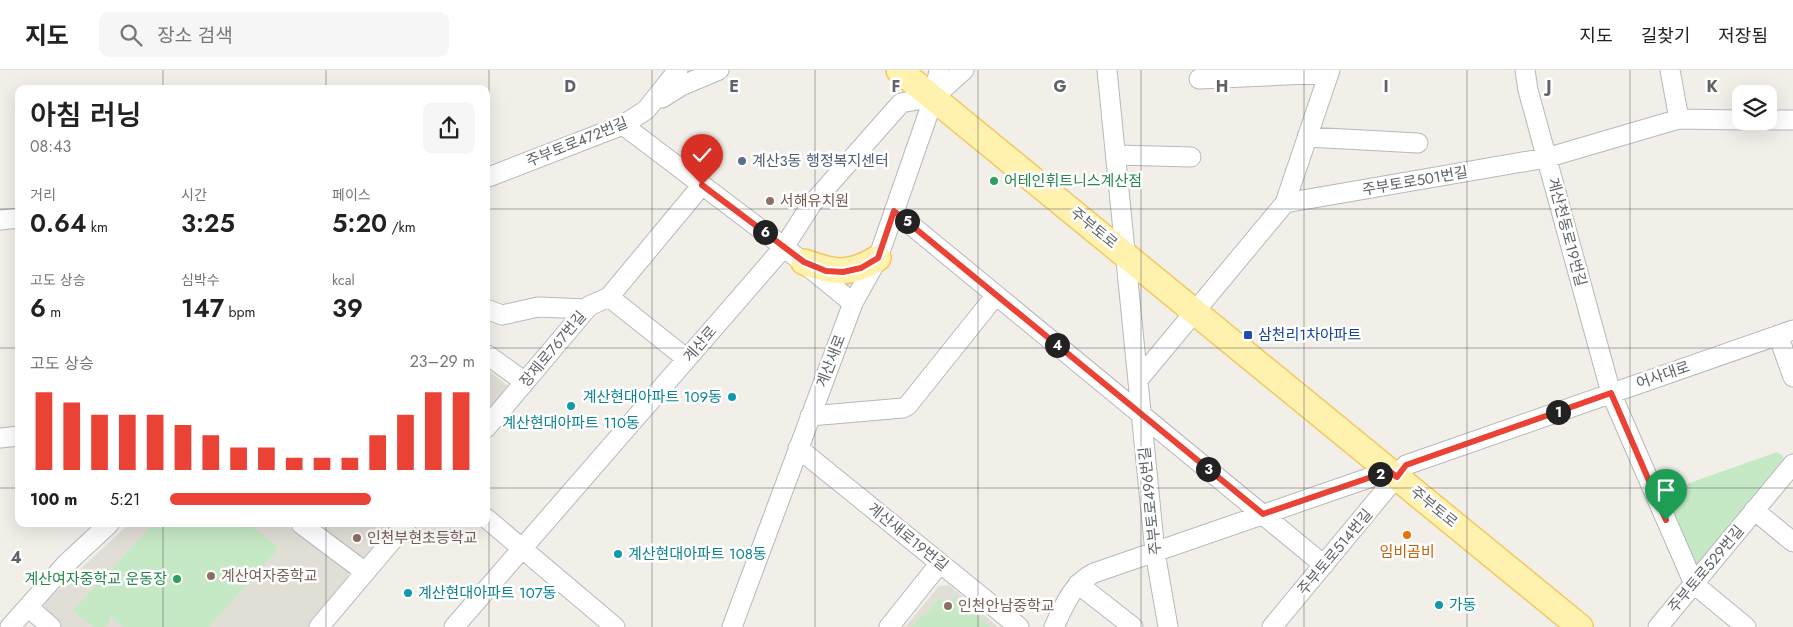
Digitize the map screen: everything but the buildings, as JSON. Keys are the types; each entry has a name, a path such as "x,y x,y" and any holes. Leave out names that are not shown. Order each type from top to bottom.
{"main road":[{"name":"주부토로","path":"899,70 1580,627"},
{"path":"804,262 826,271 843,272 861,268 878,258"}],"street":[{"name":"주부토로472번길","path":"490,176 623,125 646,110 678,70"},
{"path":"651,104 681,86 719,70"},
{"path":"934,97 939,70"},
{"path":"934,97 964,70"},
{"name":"주부토로496번길","path":"1107,70 1155,552 1168,627"},
{"name":"계산천동로19번길","path":"1525,70 1546,158 1611,393 1694,584"},
{"path":"1670,70 1679,119"},
{"path":"1138,380 1285,204 1329,72 1199,79"},
{"name":"계산새로","path":"732,627 853,303 878,258 934,97"},
{"name":"계산로","path":"454,627 784,247 812,205 901,103 934,97"},
{"name":"주부토로501번길","path":"1285,204 1546,158 1679,119 1732,120"},
{"path":"1777,120 1793,120"},
{"path":"623,125 804,262 853,303"},
{"path":"1307,137 1418,143"},
{"path":"1116,155 1191,157"},
{"name":"장제로767번길","path":"490,423 587,309 609,297 702,185"},
{"path":"894,211 1324,565"},
{"path":"0,220 15,218"},
{"path":"810,416 903,408 908,405 996,295"},
{"path":"609,297 687,359"},
{"path":"490,310 502,315 538,307 587,309"},
{"path":"1786,332 1793,377"},
{"name":"어사대로","path":"1393,474 1406,465 1786,332"},
{"path":"490,357 525,382"},
{"path":"0,438 15,436"},
{"name":"계산새로19번길","path":"798,448 1019,627"},
{"name":"주부토로529번길","path":"1658,627 1793,464"},
{"path":"1054,627 1068,596 1078,584 1094,572 1263,514 1393,474"},
{"name":"주부토로514번길","path":"1272,627 1324,565 1393,474"},
{"name":"주부토로529번길","path":"1754,510 1793,542"},
{"path":"490,521 615,627"},
{"path":"10,627 66,564 106,527"},
{"path":"305,527 365,572"},
{"path":"319,627 403,527"},
{"path":"888,627 940,563"},
{"path":"1078,584 1133,627"},
{"path":"1694,584 1746,627"},
{"path":"28,607 51,627"}],"shaded area":[{"path":"490,372 512,389 490,415"},
{"name":"계산여자중학교","path":"126,527 290,527 348,571 349,581 311,627 62,627 45,612 45,602"},
{"name":"인천부현초등학교","path":"312,527 399,527 364,569"},
{"name":"인천안남중학교","path":"949,585 998,627 905,627 939,586"}],"green space":[{"path":"1777,452 1783,456 1784,460 1696,569 1664,492"},
{"name":"계산여자중학교 운동장","path":"151,527 253,527 279,548 209,627 123,627 111,616 106,627 93,627 73,610"},
{"name":"인천안남중학교","path":"954,597 990,627 912,627 921,616 924,617 940,598 948,605"}],"place":[{"name":"계산3동 행정복지센터","path":"742,161"},
{"name":"어테인휘트니스계산점","path":"994,181"},
{"name":"서해유치원","path":"770,201"},
{"name":"삼천리1차아파트","path":"1248,335"},
{"name":"계산현대아파트 109동","path":"732,397"},
{"name":"계산현대아파트 110동","path":"571,406"},
{"name":"임비곰비","path":"1407,535"},
{"name":"인천부현초등학교","path":"357,538"},
{"name":"계산현대아파트 108동","path":"618,554"},
{"name":"계산여자중학교","path":"211,576"},
{"name":"계산여자중학교 운동장","path":"177,579"},
{"name":"계산현대아파트 107동","path":"408,593"},
{"name":"가동","path":"1439,605"},
{"name":"인천안남중학교","path":"948,606"}],"route":[{"path":"702,185 804,262 826,271 843,272 861,268 878,258 894,211 1263,514 1389,471 1397,477 1406,465 1611,393 1666,520"}]}
